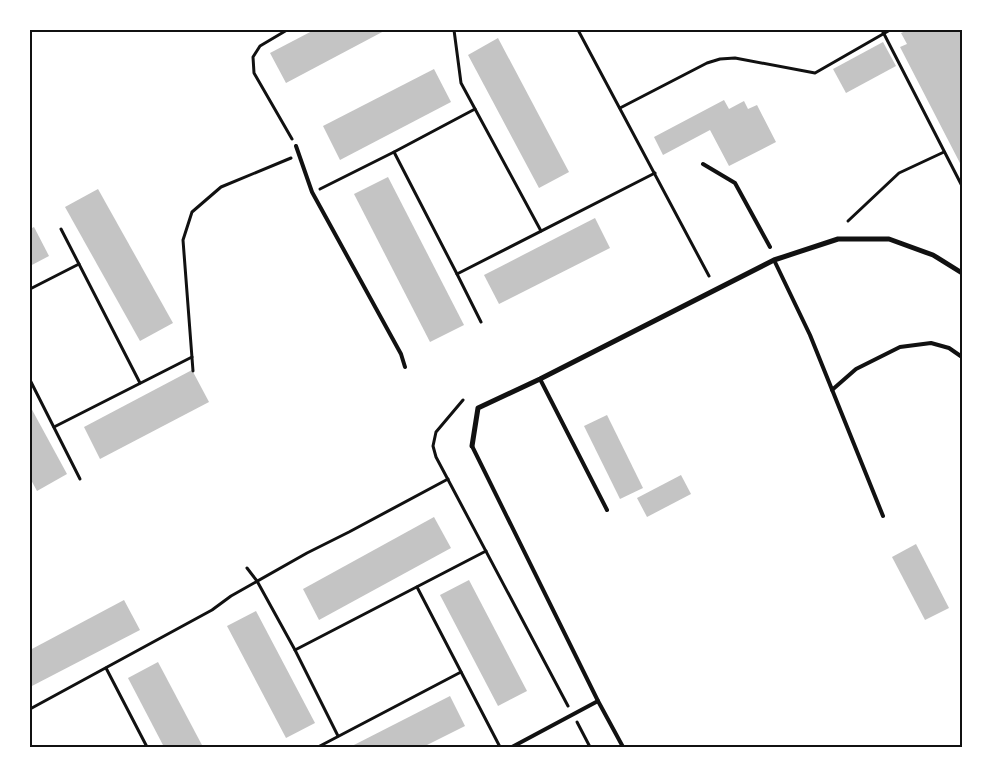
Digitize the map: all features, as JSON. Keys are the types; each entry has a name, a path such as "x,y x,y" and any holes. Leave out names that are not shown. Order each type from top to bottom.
{"street":[{"path":"472,446 478,408 540,379 774,260 838,238 889,239 933,255 962,273"}],"lane":[{"path":"296,146 312,192 402,354 405,367"},
{"path":"703,164 735,183 770,247"},
{"path":"774,260 810,334 883,516"},
{"path":"832,390 856,369 900,347 931,342 949,348 962,357"},
{"path":"540,379 607,510"},
{"path":"472,446 598,701 623,747"},
{"path":"512,747 598,701"}],"path":[{"path":"287,30 260,46 253,57 254,73 296,146"},
{"path":"454,30 461,83 541,231"},
{"path":"578,30 709,276"},
{"path":"620,108 707,63 720,59 735,58 815,73 883,32 890,30"},
{"path":"883,32 962,186"},
{"path":"312,192 394,152 475,109"},
{"path":"394,152 480,322"},
{"path":"848,222 899,173 944,152"},
{"path":"194,371 183,240 192,212 221,188 298,155"},
{"path":"457,274 655,173"},
{"path":"61,229 140,383"},
{"path":"30,289 79,264"},
{"path":"54,427 192,357"},
{"path":"30,380 80,479"},
{"path":"463,400 436,432 433,446 436,457 590,747"},
{"path":"30,709 212,610 231,596 307,554 448,480"},
{"path":"295,650 486,551"},
{"path":"248,568 258,581 295,650 338,736"},
{"path":"417,587 500,747"},
{"path":"106,668 147,747"},
{"path":"318,747 461,672"}],"building":[{"path":"314,30 386,30 286,83 270,53"},
{"path":"908,30 962,30 962,167 900,47 907,44 901,33"},
{"path":"498,38 569,172 539,188 468,55"},
{"path":"883,42 896,66 846,93 833,69"},
{"path":"434,69 451,102 340,160 323,126"},
{"path":"724,100 729,109 744,101 748,109 757,105 776,142 729,166 710,130 663,155 654,137"},
{"path":"388,177 464,325 430,342 354,194"},
{"path":"98,189 173,323 140,341 65,207"},
{"path":"595,218 610,248 499,304 484,275"},
{"path":"34,227 49,256 30,266 30,229"},
{"path":"192,370 209,402 100,459 84,427"},
{"path":"30,406 67,474 37,491 30,478"},
{"path":"607,415 643,488 620,499 584,426"},
{"path":"681,475 691,494 647,517 637,498"},
{"path":"434,517 451,548 319,620 303,589"},
{"path":"916,544 949,608 925,620 892,557"},
{"path":"469,580 527,691 498,706 440,595"},
{"path":"124,600 140,630 30,687 30,650"},
{"path":"256,611 315,723 286,738 227,626"},
{"path":"158,662 203,747 164,747 128,678"},
{"path":"450,696 465,726 423,747 350,747"}]}
